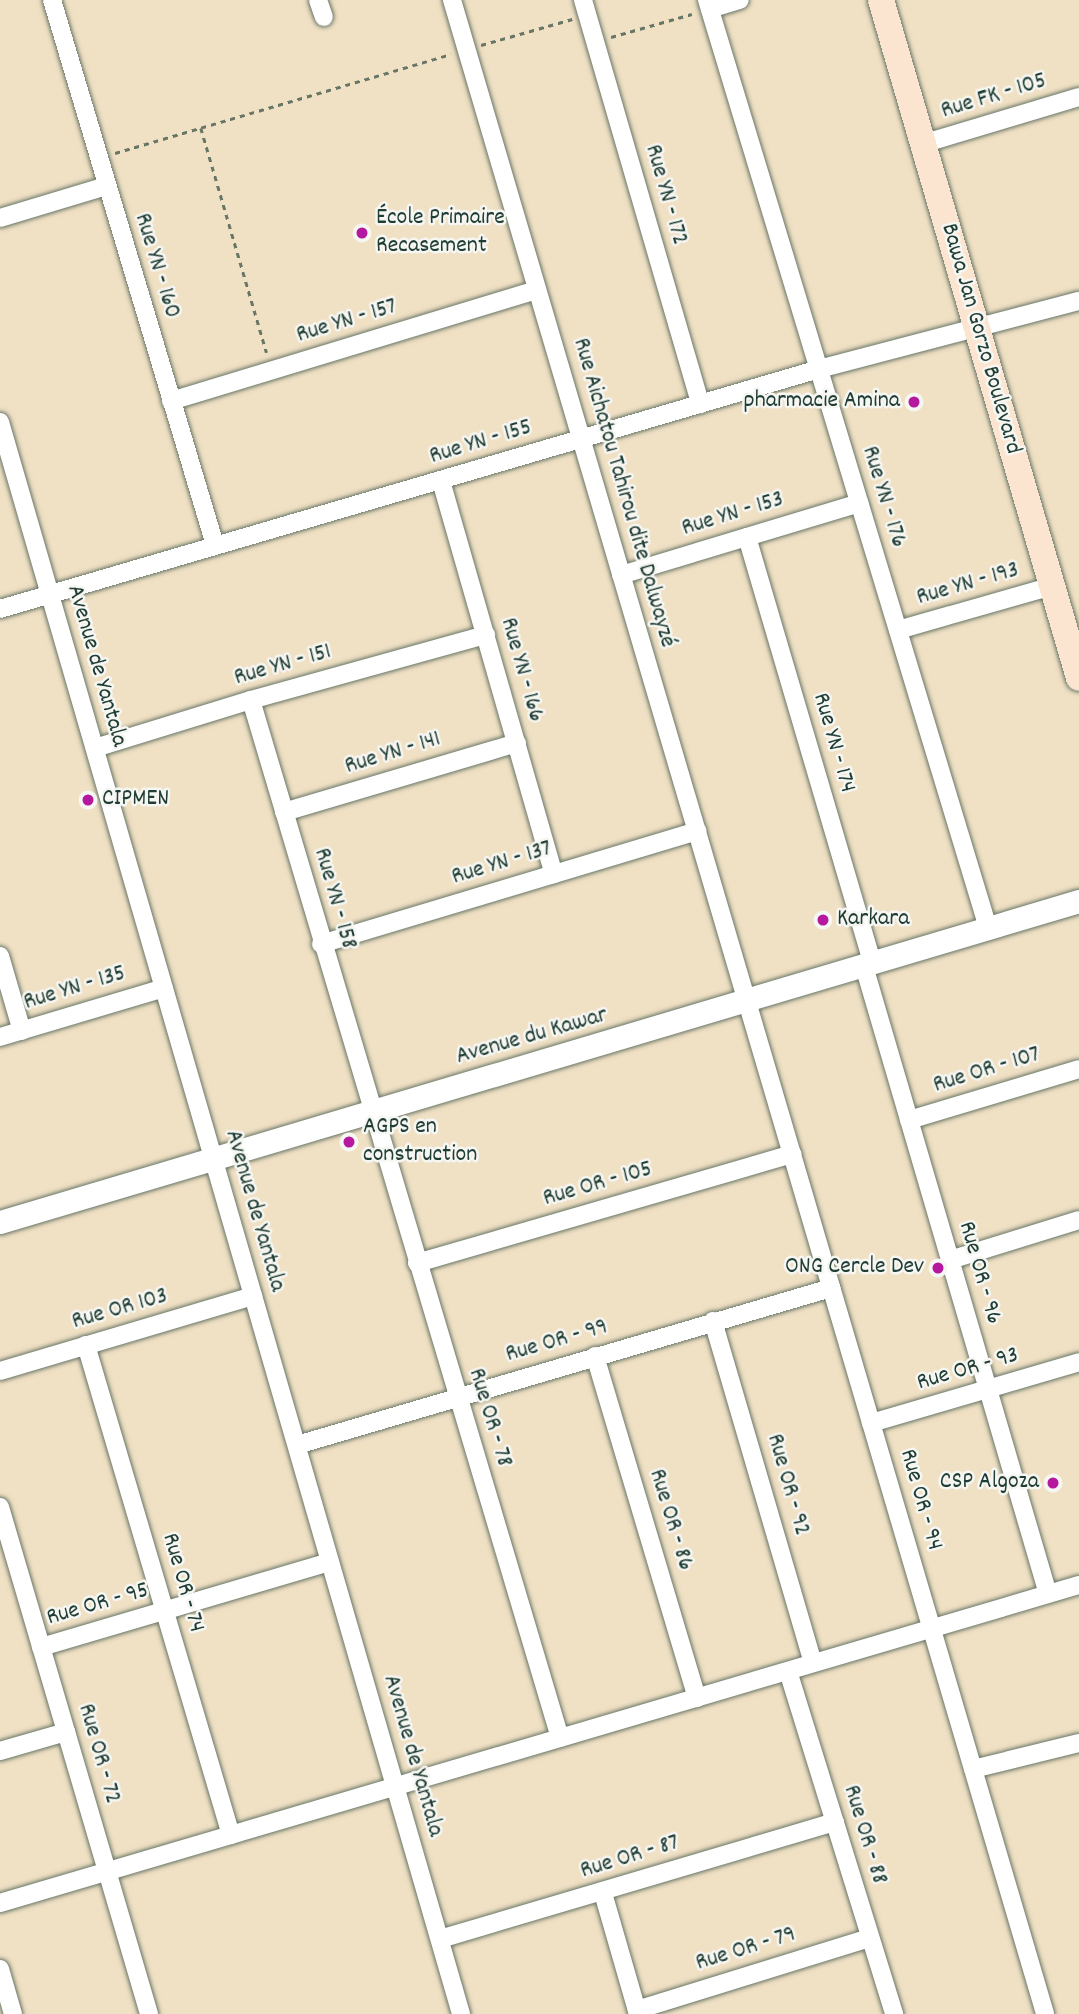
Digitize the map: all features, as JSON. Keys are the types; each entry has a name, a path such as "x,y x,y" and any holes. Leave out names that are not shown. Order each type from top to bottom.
{"main road":[{"name":"Bawa Jan Gorzo Boulevard","path":"881,0 1079,678"}],"street":[{"name":"Rue YN - 160","path":"52,0 215,545"},
{"name":"Rue Aichatou Tahirou dite Dalwayzé","path":"452,0 747,1001"},
{"path":"709,4 740,0"},
{"name":"Rue YN - 176","path":"709,4 988,928"},
{"name":"Rue YN - 172","path":"585,8 700,404"},
{"name":"Rue FK - 105","path":"922,145 1079,97"},
{"path":"0,218 107,186"},
{"name":"Rue YN - 157","path":"171,401 537,290"},
{"name":"Rue YN - 155","path":"0,609 819,369 1079,301"},
{"name":"Avenue de Yantala","path":"0,422 461,2014"},
{"name":"Rue YN - 166","path":"441,481 554,874"},
{"name":"Rue YN - 153","path":"621,575 859,503"},
{"name":"Rue YN - 174","path":"747,537 868,964"},
{"name":"Rue YN - 193","path":"898,630 1052,586"},
{"name":"Rue YN - 151","path":"95,748 251,700 486,635"},
{"name":"Rue YN - 158","path":"251,700 372,1112"},
{"name":"Rue YN - 141","path":"284,812 517,743"},
{"name":"Rue YN - 137","path":"321,944 697,831"},
{"name":"Avenue du Kawar","path":"0,1222 1079,901"},
{"path":"0,956 22,1031"},
{"name":"Rue OR - 96","path":"868,964 909,1120 1048,1594"},
{"name":"Rue YN - 135","path":"0,1037 164,988"},
{"name":"Rue OR - 94","path":"747,1001 1044,2014"},
{"name":"Rue OR - 107","path":"909,1120 1079,1069"},
{"name":"Rue OR - 78","path":"372,1112 560,1738"},
{"name":"Rue OR - 105","path":"417,1263 792,1154"},
{"path":"950,1260 1079,1220"},
{"name":"Rue OR - 99","path":"297,1446 831,1288"},
{"name":"Rue OR 103","path":"0,1371 253,1296"},
{"name":"Rue OR - 92","path":"713,1321 813,1664"},
{"name":"Rue OR - 74","path":"86,1345 231,1835"},
{"name":"Rue OR - 86","path":"596,1356 697,1698"},
{"name":"Rue OR - 93","path":"871,1423 1079,1363"},
{"name":"Rue OR - 72","path":"0,1509 149,2014"},
{"name":"Rue OR - 95","path":"41,1647 330,1562"},
{"path":"0,1903 1079,1585"},
{"name":"Rue OR - 88","path":"788,1671 894,2014"},
{"path":"0,1751 66,1731"},
{"path":"973,1769 1079,1743"},
{"name":"Rue OR - 87","path":"440,1939 603,1893 835,1822"},
{"path":"603,1893 638,2012"},
{"name":"Rue OR - 79","path":"638,2012 870,1938"},
{"path":"0,1969 13,2014"}],"path":[{"path":"595,42 709,4"},
{"path":"99,158 467,50 585,8"},
{"path":"201,128 272,370"}],"place":[{"name":"École Primaire Recasement","path":"362,233"},
{"name":"pharmacie Amina","path":"914,402"},
{"name":"CIPMEN","path":"88,800"},
{"name":"Karkara","path":"823,920"},
{"name":"AGPS en construction","path":"349,1142"},
{"name":"ONG Cercle Dev","path":"938,1268"},
{"name":"CSP Algoza","path":"1053,1483"}]}
